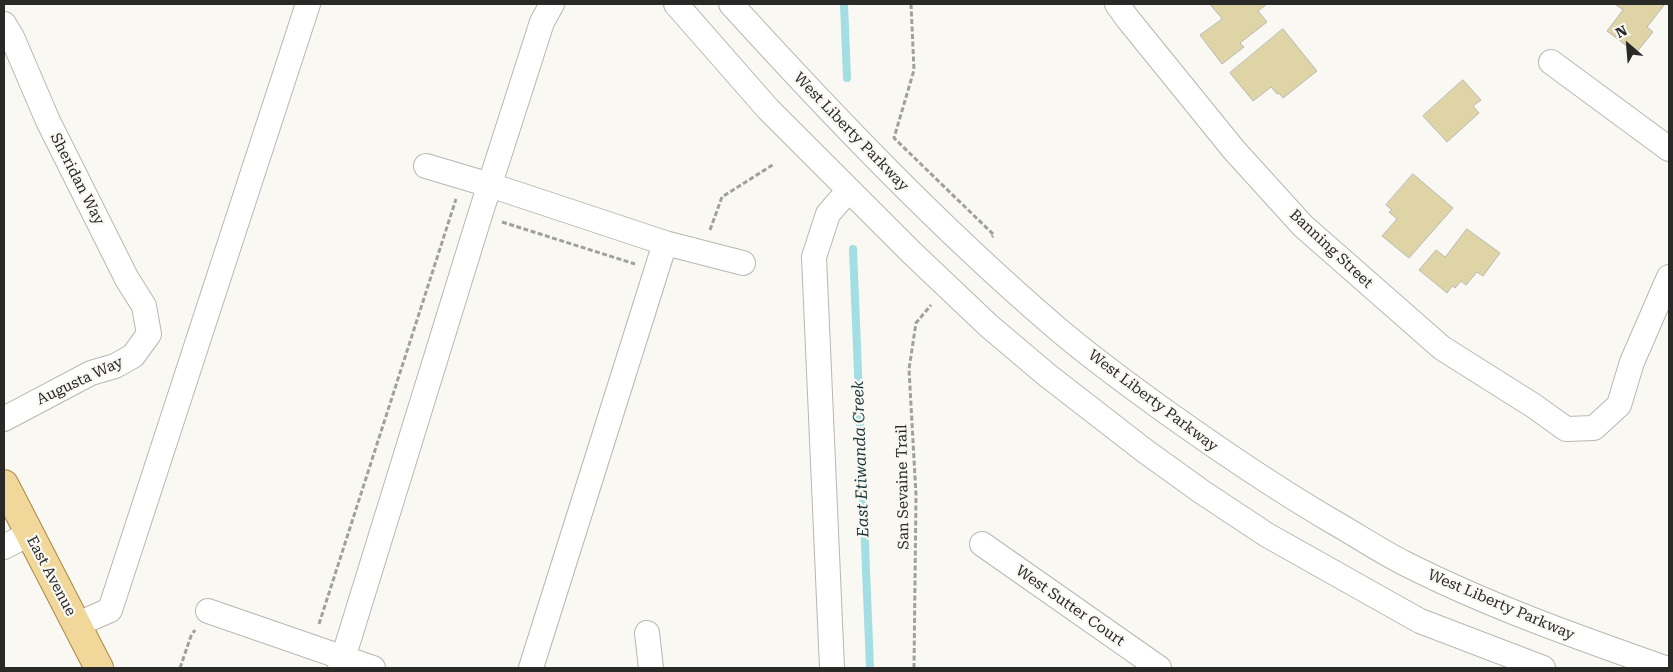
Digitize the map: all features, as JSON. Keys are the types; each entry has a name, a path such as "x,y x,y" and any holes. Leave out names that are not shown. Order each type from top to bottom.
{"main road":[{"name":"East Avenue","path":"4,484 99,668"}],"street":[{"path":"76,625 110,610 308,4"},
{"path":"341,663 542,22 552,4"},
{"path":"676,4 768,109 848,191 989,326 1089,408 1202,492 1267,535 1420,621 1543,668"},
{"name":"West Liberty Parkway","path":"731,4 811,92 976,256 1055,326 1136,390 1225,454 1285,493 1404,563 1484,600 1559,631 1665,668"},
{"name":"Banning Street","path":"1117,4 1234,150 1303,226 1442,348 1534,406 1566,429 1594,428 1618,405 1632,362 1669,277"},
{"name":"Sheridan Way","path":"4,24 12,38 48,121 127,279 144,306 149,334"},
{"path":"1551,62 1669,149"},
{"path":"426,166 490,185 665,243 744,263"},
{"path":"832,668 814,257 828,214 848,191"},
{"path":"531,668 665,243"},
{"name":"Augusta Way","path":"4,419 91,373 115,366 133,356 149,334"},
{"path":"4,547 29,534"},
{"name":"West Sutter Court","path":"982,544 1159,668"},
{"path":"208,611 341,663 373,668"},
{"path":"647,633 651,668"}],"path":[{"path":"911,4 914,70 894,138 994,235"},
{"name":"San Sevaine Trail","path":"914,668 916,494 909,368 916,323 928,309"},
{"path":"180,668 190,636 208,611"}],"building":[{"path":"1210,4 1267,4 1258,11 1267,22 1240,43 1244,47 1222,64 1200,35 1222,19"},
{"path":"1615,4 1665,4 1647,27 1653,32 1636,53 1607,31 1623,10"},
{"path":"1283,29 1317,71 1283,98 1271,87 1253,101 1230,73"},
{"path":"1463,80 1481,100 1473,106 1479,113 1447,142 1423,116"},
{"path":"1413,174 1453,208 1409,258 1382,236 1397,219 1389,212 1392,210 1386,205"},
{"path":"1467,229 1500,253 1483,276 1477,272 1466,285 1461,281 1455,288 1452,286 1447,293 1419,270 1436,250 1445,257"}],"waterway":[{"name":"East Etiwanda Creek","path":"844,4 847,78"},
{"name":"East Etiwanda Creek","path":"853,249 870,668"}]}
